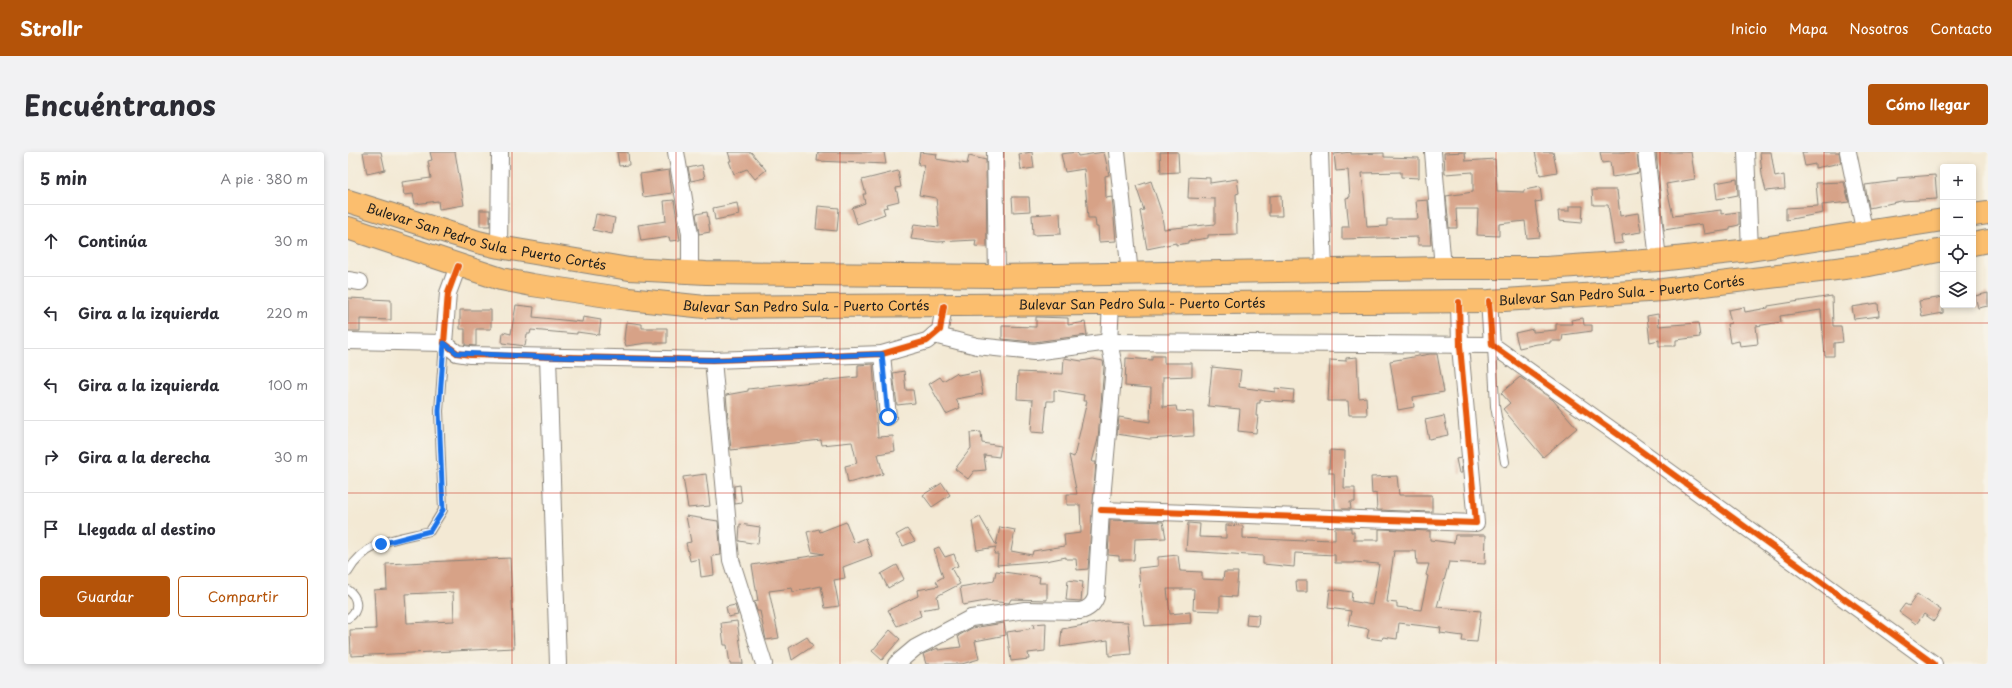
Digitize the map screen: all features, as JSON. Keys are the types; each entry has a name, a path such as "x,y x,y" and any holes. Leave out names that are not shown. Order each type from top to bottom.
{"highway":[{"name":"Bulevar San Pedro Sula - Puerto Cortés","path":"348,201 478,242 499,247 629,268 690,273 997,276 1443,268 1546,268 1658,260 1750,250 1864,234 1940,221"},
{"path":"1976,214 1988,212"},
{"name":"Bulevar San Pedro Sula - Puerto Cortés","path":"348,228 458,266 501,279 532,285 705,307 1489,301 1663,290 1869,265 1940,251"},
{"path":"1976,244 1988,242"}],"street":[{"path":"676,152 690,234 690,273"},
{"path":"995,152 997,276"},
{"path":"1117,152 1130,274"},
{"path":"1320,152 1324,271"},
{"path":"1433,152 1443,268"},
{"path":"1646,152 1658,260"},
{"path":"1746,152 1750,250"},
{"path":"1848,152 1864,234"},
{"path":"499,247 502,154"},
{"path":"444,343 448,293 458,266"},
{"path":"1489,301 1492,345"},
{"path":"1101,510 1476,523 1460,346 1459,302"},
{"path":"896,664 915,648 971,618 1025,610 1080,611 1087,609 1093,604 1096,597 1101,510 1114,366 1109,342 1111,304"},
{"path":"348,341 444,343 457,353 548,357 713,360 882,354 927,341 940,330 944,306"},
{"path":"934,335 977,346 1034,352 1109,342 1460,346 1492,345 1626,440 1934,664"},
{"path":"882,354 888,417"},
{"path":"548,357 558,664"},
{"path":"713,360 731,560 764,664"}],"lane":[{"path":"348,572 353,563 365,551 381,544 430,531 443,510 439,411 444,343"},
{"path":"1492,345 1495,406 1505,462"},
{"path":"348,590 353,594 356,601 356,608 352,615 348,618"}],"building":[{"path":"363,152 381,152 385,170 367,174"},
{"path":"430,152 455,152 464,205 439,209 438,201 415,204 413,194 404,195 402,182 431,178 428,161 432,160"},
{"path":"617,152 628,152 629,165 619,166"},
{"path":"728,152 751,152 766,170 755,179 747,169 734,174 729,161 731,161"},
{"path":"818,152 884,152 886,164 817,161"},
{"path":"920,152 937,154 936,159 967,164 969,156 986,160 987,247 975,246 976,240 938,242 911,239 914,224 939,227 936,198 919,195 924,169 923,165 918,165"},
{"path":"1032,152 1034,168 1021,170 1019,154"},
{"path":"1077,152 1078,156 1104,152 1109,175 1105,176 1106,198 1112,197 1116,241 1099,242 1098,227 1096,227 1095,218 1088,218 1084,169 1065,172 1061,154"},
{"path":"1160,152 1178,152 1179,172 1161,173"},
{"path":"1351,152 1351,154 1384,153 1384,157 1419,158 1419,178 1401,177 1401,172 1362,173 1367,227 1387,226 1387,219 1418,219 1416,201 1428,200 1431,245 1418,245 1418,237 1342,239 1342,227 1349,227 1346,198 1350,197 1348,170 1336,171 1334,154"},
{"path":"1465,152 1466,161 1495,159 1497,191 1524,192 1524,190 1540,187 1542,201 1535,202 1540,237 1527,238 1525,221 1499,224 1499,236 1477,235 1478,209 1456,209 1457,228 1449,228 1446,196 1473,192 1473,172 1445,174 1444,153"},
{"path":"1535,152 1553,152 1557,172 1540,175"},
{"path":"1600,152 1637,152 1639,173 1612,177 1610,162 1602,163"},
{"path":"1656,152 1691,152 1695,179 1666,184 1673,216 1721,210 1721,214 1739,212 1739,225 1730,227 1730,230 1704,234 1702,224 1664,230"},
{"path":"1760,152 1771,152 1775,177 1784,175 1785,189 1766,191 1762,175"},
{"path":"1802,152 1839,152 1841,163 1815,168 1815,164 1805,166"},
{"path":"702,165 705,178 691,181 688,168"},
{"path":"669,170 672,193 643,197 640,174"},
{"path":"898,171 901,187 896,188 899,201 887,204 888,207 883,208 885,214 857,224 852,208 865,203 863,194 866,194 862,180"},
{"path":"1935,175 1937,199 1901,201 1869,208 1865,185 1897,181 1897,178"},
{"path":"1189,177 1210,178 1210,183 1237,179 1239,193 1236,194 1237,234 1208,235 1208,238 1188,241 1188,243 1176,245 1176,243 1147,249 1140,211 1144,210 1136,186 1151,181 1161,211 1164,229 1215,224 1215,199 1188,198"},
{"path":"1737,179 1738,195 1717,199 1715,183"},
{"path":"1844,182 1849,202 1822,205 1823,213 1786,220 1786,208 1818,206 1816,183"},
{"path":"1592,190 1617,190 1620,216 1638,213 1641,232 1622,235 1623,243 1614,244 1608,205 1593,205"},
{"path":"1281,195 1282,216 1269,216 1269,196"},
{"path":"1012,197 1029,197 1030,211 1013,212"},
{"path":"674,200 680,240 670,241 669,237 641,241 638,225 666,221 664,201"},
{"path":"737,203 739,215 715,220 713,208"},
{"path":"818,206 839,208 837,231 816,229"},
{"path":"1569,206 1583,206 1582,223 1559,221 1558,211 1569,211"},
{"path":"480,210 490,210 490,226 480,226"},
{"path":"707,212 710,232 699,234 696,214"},
{"path":"1060,213 1061,234 1033,235 1032,215"},
{"path":"596,214 615,218 612,234 593,230"},
{"path":"1988,293 1988,306 1978,308 1976,296"},
{"path":"1832,296 1833,326 1841,326 1843,342 1834,343 1834,356 1825,356 1821,310 1780,316 1781,322 1756,326 1758,344 1740,346 1739,341 1730,343 1727,324 1731,323 1728,310 1744,307 1745,312 1768,308 1768,306"},
{"path":"348,298 391,300 391,320 360,319 360,331 348,331"},
{"path":"1940,298 1940,308 1943,308 1943,313 1922,317 1919,301"},
{"path":"1878,303 1879,316 1854,319 1852,307"},
{"path":"516,305 534,307 533,317 582,322 583,317 601,320 599,335 577,332 577,334 531,330 530,334 527,334 525,346 502,343 503,332 511,334"},
{"path":"460,310 491,310 491,329 476,329 476,346 465,345 465,329 460,329"},
{"path":"1658,314 1659,326 1698,323 1700,337 1676,340 1676,346 1659,346 1659,340 1650,342 1647,316"},
{"path":"1036,317 1068,318 1068,325 1085,322 1087,335 1034,342 1002,339 1002,326 1036,327"},
{"path":"1583,318 1584,325 1592,325 1592,331 1563,335 1562,341 1550,341 1550,343 1519,348 1515,333 1533,329 1533,332 1556,330 1556,324 1572,324 1571,320"},
{"path":"626,322 642,324 642,328 667,328 667,343 647,343 626,346 624,339"},
{"path":"1437,354 1444,392 1413,397 1414,407 1398,410 1390,361"},
{"path":"1152,356 1164,356 1164,363 1192,363 1192,376 1163,377 1163,407 1176,406 1177,411 1193,412 1194,436 1149,439 1117,434 1119,417 1150,422 1151,388 1125,386 1126,358 1152,360"},
{"path":"1357,357 1359,398 1366,397 1367,415 1349,415 1348,401 1328,401 1330,360 1346,361 1346,358"},
{"path":"1064,358 1082,361 1093,359 1103,361 1104,367 1098,439 1092,462 1096,462 1088,569 1077,570 1076,559 1066,559 1066,557 1046,561 997,565 998,554 994,554 996,547 977,550 972,521 980,517 996,545 1000,527 1015,530 1011,551 1032,555 1033,551 1065,546 1064,535 1081,533 1080,505 1067,505 1067,494 1077,494 1069,455 1074,457 1087,401 1083,401 1084,395 1054,390 1054,401 1047,401 1044,433 1031,432 1033,400 1017,399 1018,372 1063,374"},
{"path":"873,364 878,437 893,436 895,451 878,454 883,474 848,483 845,466 857,463 852,442 822,445 821,440 731,450 726,395 748,391 748,389 858,377 858,365"},
{"path":"1212,367 1241,370 1239,387 1275,392 1275,388 1294,390 1293,402 1260,400 1260,403 1257,403 1256,416 1258,416 1256,433 1238,431 1240,409 1208,406"},
{"path":"904,371 906,390 913,390 915,403 897,405 893,373"},
{"path":"979,371 983,394 956,399 960,408 946,414 929,384 940,377 943,381 956,373 958,375"},
{"path":"1520,377 1553,400 1577,428 1543,457 1503,409 1510,403 1501,393"},
{"path":"1444,416 1448,435 1429,439 1425,420"},
{"path":"981,432 982,443 1001,446 999,457 984,455 986,470 974,471 968,479 955,469 971,448 970,433"},
{"path":"1330,450 1345,451 1344,488 1355,488 1355,502 1350,502 1351,509 1335,509 1334,473 1329,473"},
{"path":"1461,458 1462,473 1459,473 1456,459"},
{"path":"706,474 710,506 688,508 683,477"},
{"path":"1397,476 1399,495 1432,495 1432,512 1377,510 1376,493 1372,494 1371,477"},
{"path":"942,483 950,495 932,507 923,495"},
{"path":"740,485 742,503 735,504 734,486"},
{"path":"686,516 718,521 721,555 712,556 714,575 701,577 699,559 690,561 686,543 691,542"},
{"path":"1110,520 1163,522 1166,538 1135,539 1134,560 1119,560 1119,556 1108,555"},
{"path":"846,522 854,543 866,538 872,556 843,567 845,578 834,580 839,606 825,608 821,586 793,592 792,588 769,591 779,638 766,640 760,611 757,611 754,602 758,601 752,565 824,554 812,552 807,532 819,529 820,532"},
{"path":"1188,523 1200,524 1199,537 1226,538 1226,525 1243,526 1243,538 1305,541 1305,539 1335,540 1335,528 1351,528 1351,532 1354,532 1354,540 1379,540 1379,529 1430,531 1430,540 1454,543 1455,535 1486,535 1485,564 1449,562 1437,607 1481,611 1477,642 1462,641 1463,636 1440,633 1441,628 1399,623 1397,639 1383,637 1382,640 1367,638 1369,629 1348,625 1351,611 1328,608 1330,589 1352,592 1351,601 1372,605 1379,564 1354,562 1335,563 1335,555 1295,553 1294,567 1263,564 1263,556 1186,551","holes":["1394,551 1416,551 1417,564 1429,564 1421,610 1397,607 1397,603 1387,602"]},
{"path":"740,524 760,527 758,544 739,541"},
{"path":"907,529 915,541 903,546 896,535"},
{"path":"939,547 945,557 954,554 958,566 951,568 960,584 937,596 939,607 919,610 921,616 897,626 888,610 918,596 917,590 939,586 936,581 943,577 934,549"},
{"path":"1178,555 1180,571 1202,572 1202,579 1223,580 1224,572 1238,572 1236,597 1220,596 1220,611 1193,610 1194,589 1167,589 1170,614 1190,612 1191,623 1145,626 1138,568 1158,566 1158,557"},
{"path":"510,558 514,648 351,656 350,630 376,629 374,590 387,589 386,564","holes":["453,592 454,621 407,623 405,594"]},
{"path":"897,565 904,579 888,588 881,574"},
{"path":"996,571 1040,577 1039,583 1047,583 1047,600 1011,599 1009,603 986,601 963,605 960,587 994,581"},
{"path":"1068,580 1083,582 1081,601 1066,600"},
{"path":"1296,581 1307,581 1307,592 1297,592"},
{"path":"1917,594 1941,610 1934,621 1924,614 1916,624 1899,612 1905,604 1909,606"},
{"path":"735,605 738,615 728,617 726,607"},
{"path":"1247,614 1259,615 1258,626 1246,625"},
{"path":"737,621 743,664 730,664 727,645 724,645 721,623"},
{"path":"1106,621 1128,622 1131,654 1109,656 1108,640 1060,647 1062,629"},
{"path":"1004,623 1006,635 975,641 979,659 962,664 926,664 923,654 938,648 938,650 961,647 958,636 972,628"},
{"path":"1046,623 1045,651 1028,653 1029,659 1011,661 1007,632 1034,628 1033,624"},
{"path":"890,630 900,639 882,660 872,651"},
{"path":"807,637 813,646 792,660 789,648"}],"cycle path":[{"path":"458,266 448,293 444,343 457,353 470,355 713,360 882,354 927,341 940,330 944,306"},
{"path":"1489,301 1492,345 1619,435 1934,664"},
{"path":"1101,510 1476,523 1460,346 1459,302"}],"route":[{"path":"381,544 430,531 438,521 443,510 439,411 441,364 444,343 457,353 470,355 548,357 713,360 882,354 888,417"}]}
